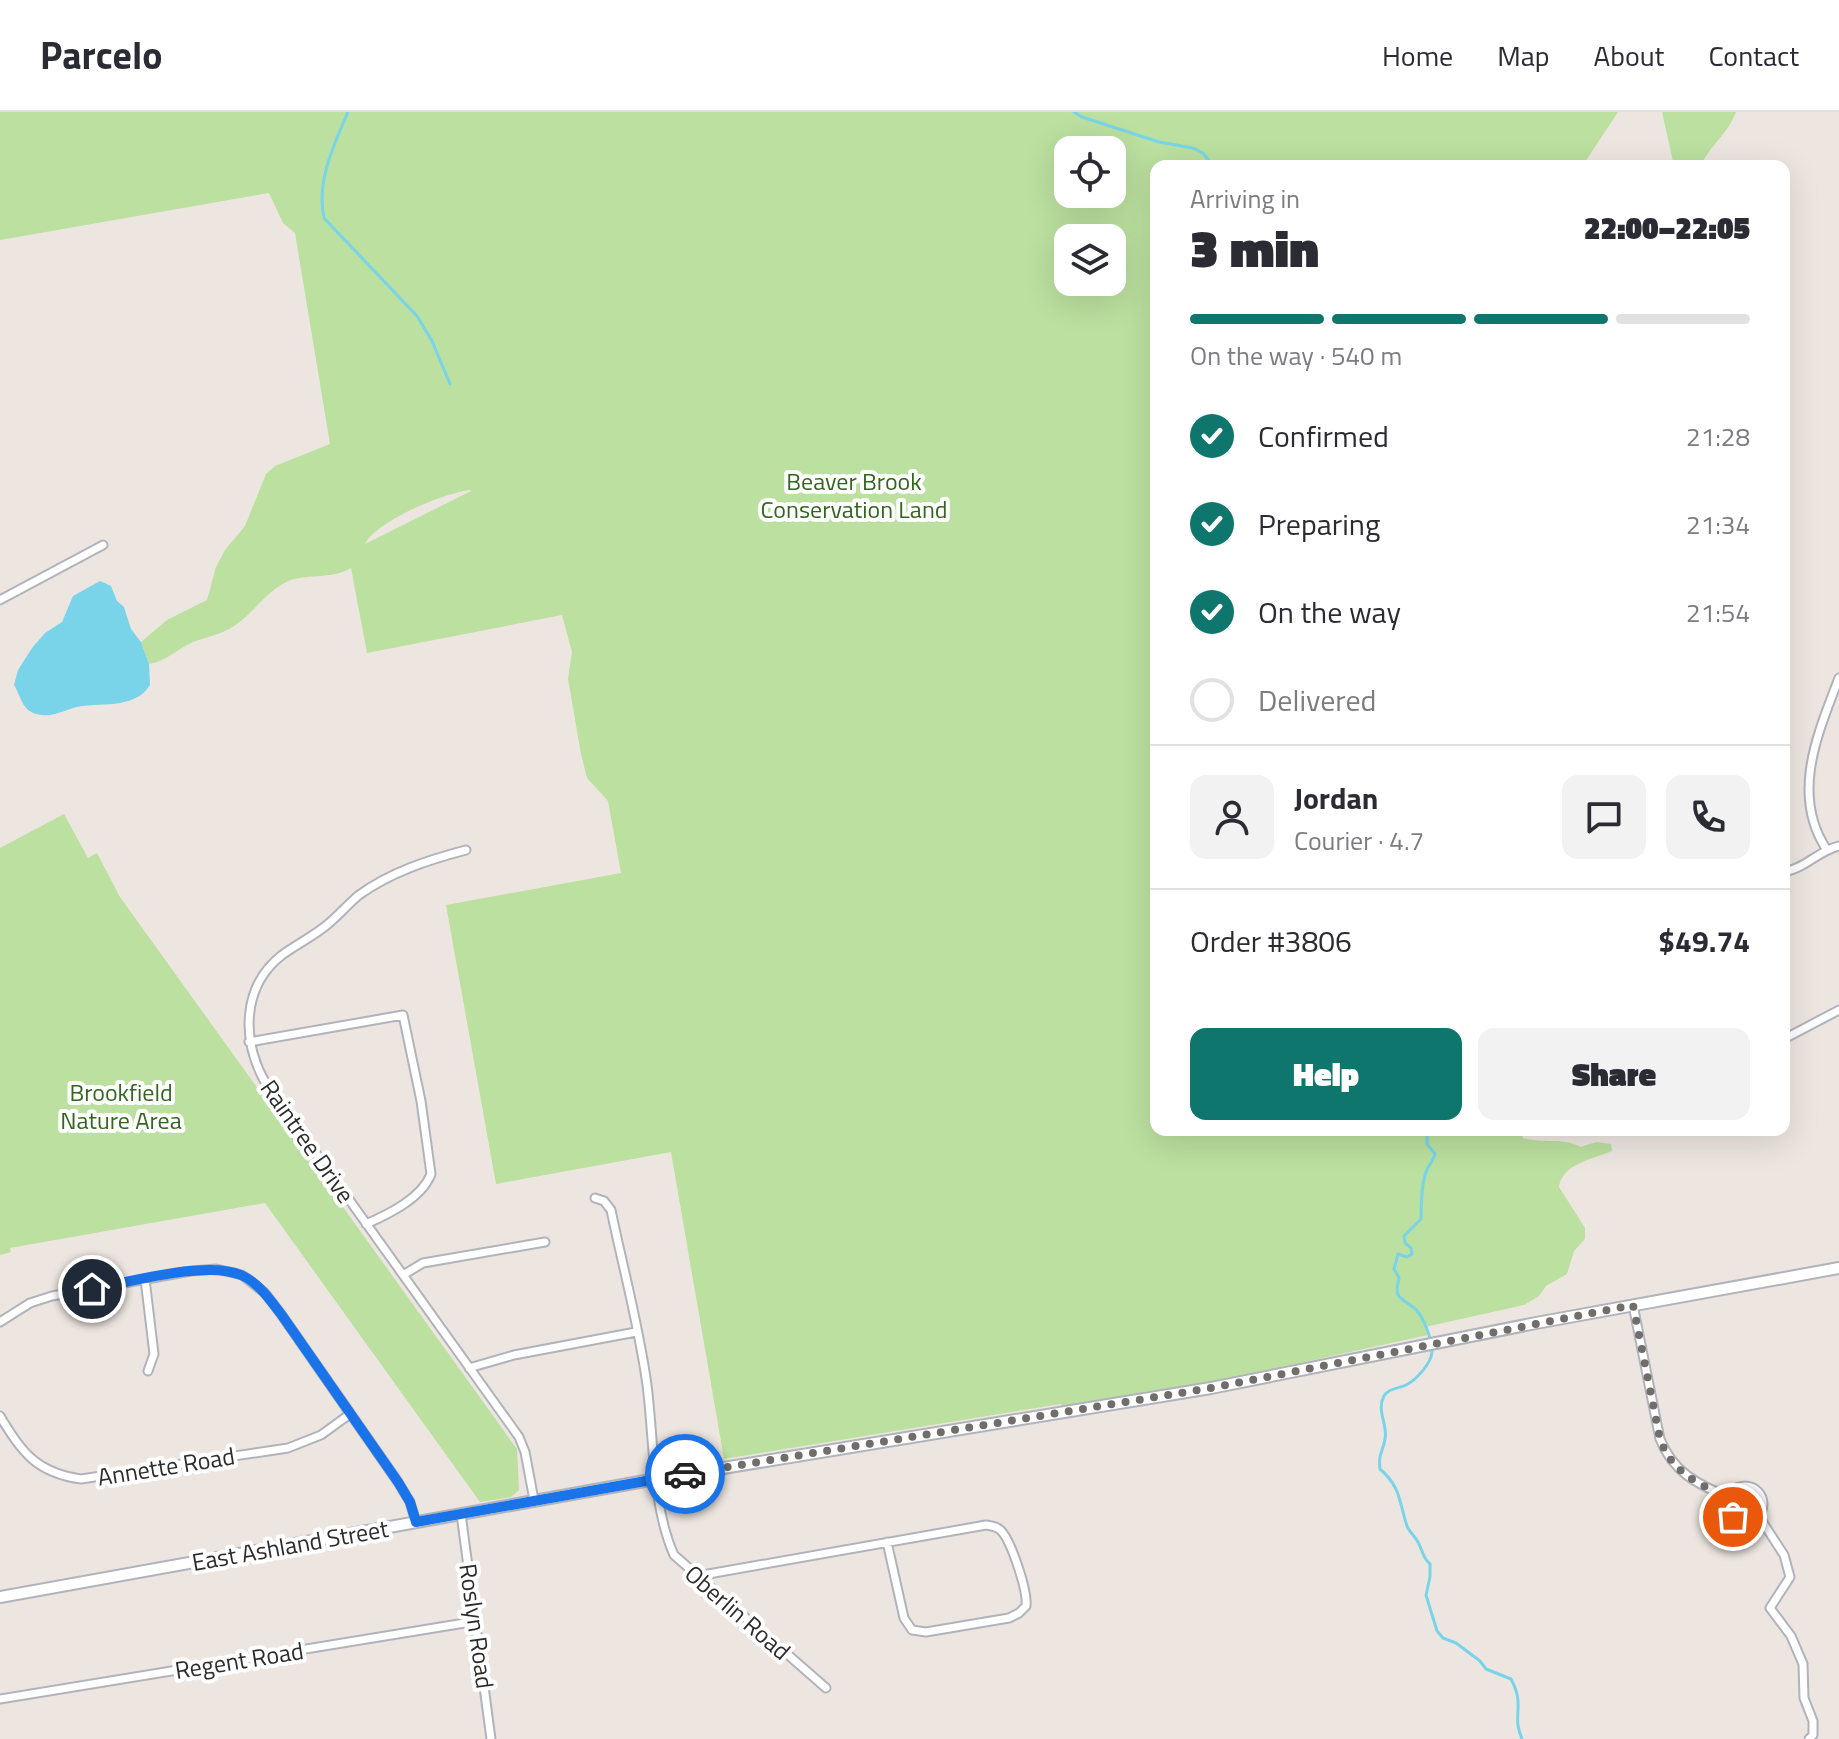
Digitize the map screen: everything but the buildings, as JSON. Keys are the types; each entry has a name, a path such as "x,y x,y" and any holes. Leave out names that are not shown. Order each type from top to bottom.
{"main road":[{"name":"East Ashland Street","path":"0,1597 534,1500 1211,1388 1432,1343 1839,1268"}],"street":[{"path":"0,600 103,545"},
{"path":"1827,850 1816,830 1809,775 1817,735 1839,678"},
{"path":"1790,870 1803,867 1827,850 1839,846"},
{"name":"Raintree Drive","path":"466,850 420,862 361,894 329,923 281,956 259,983 251,1006 249,1042 265,1082 519,1437 534,1500"},
{"path":"1790,1036 1839,1010"},
{"path":"249,1042 403,1015 421,1101 431,1174 427,1185 412,1198 366,1224"},
{"name":"Oberlin Road","path":"595,1198 604,1201 611,1210 647,1383 656,1479 674,1555 826,1688"},
{"path":"403,1275 423,1263 545,1242"},
{"path":"0,1322 30,1303 52,1296 216,1269 242,1275 273,1303 398,1482 410,1502 416,1522"},
{"path":"145,1279 154,1354 148,1371"},
{"path":"1633,1305 1666,1456 1699,1485 1728,1497"},
{"path":"469,1368 514,1355 636,1332"},
{"name":"Annette Road","path":"0,1416 24,1453 44,1470 81,1479 288,1448 321,1435 350,1414"},
{"path":"1740,1487 1756,1490 1763,1504 1758,1515 1749,1521 1738,1520 1728,1508 1728,1497 1740,1487"},
{"name":"Roslyn Road","path":"461,1514 491,1739"},
{"path":"1758,1515 1784,1555 1790,1577 1770,1608 1791,1636 1803,1664 1804,1698 1813,1721 1813,1735 1809,1739"},
{"path":"697,1576 887,1542 986,1525 997,1528 1007,1541 1025,1591 1026,1606 1009,1618 926,1632 912,1630 904,1618 887,1542"},
{"name":"Regent Road","path":"0,1699 477,1621"}],"green space":[{"name":"Beaver Brook Conservation Land","path":"0,112 1618,112 1587,160 1150,160 1150,1136 1522,1136 1581,1147 1596,1142 1611,1144 1612,1151 1580,1163 1561,1179 1559,1187 1585,1228 1585,1239 1574,1251 1567,1274 1546,1286 1539,1296 1524,1305 1425,1327 1428,1335 1213,1382 1142,1392 1144,1399 1064,1412 1061,1404 724,1459 671,1152 496,1184 446,905 621,873 608,801 587,778 581,754 568,679 572,652 562,615 367,653 351,568 336,574 291,580 269,594 233,627 193,642 161,660 149,664 141,642 167,620 207,600 216,567 225,550 245,526 266,474 275,466 330,444 295,233 283,223 269,193 0,240","holes":["471,491 365,544 397,517 429,502"]},
{"path":"1662,112 1736,112 1704,160 1673,160"},
{"name":"Brookfield Nature Area","path":"64,814 88,858 97,853 120,897 517,1449 519,1490 511,1497 480,1502 265,1203 10,1248 11,1252 0,1255 0,848"}],"water":[{"path":"100,581 111,586 117,601 124,607 131,629 141,642 149,664 150,685 135,699 125,702 83,706 51,715 31,712 24,706 14,685 18,670 45,633 62,622 73,596"}],"waterway":[{"path":"348,112 324,177 324,218 417,316 432,341 450,384"},
{"path":"1074,112 1159,142 1193,148 1208,160"},
{"path":"1427,1136 1427,1144 1435,1154 1424,1177 1421,1219 1404,1236 1412,1254 1407,1257 1398,1254 1394,1269 1399,1278 1398,1294 1420,1315 1429,1334 1432,1352 1426,1366 1414,1379 1384,1396 1381,1407 1385,1433 1380,1469 1396,1489 1408,1528 1430,1564 1426,1595 1437,1631 1480,1661 1486,1669 1511,1679 1518,1697 1518,1723 1522,1739"}],"way so far":[{"path":"685,1474 1211,1388 1633,1305 1666,1456 1699,1485 1728,1497 1728,1508 1733,1517"}],"route":[{"path":"92,1289 191,1271 216,1269 242,1275 265,1293 281,1314 398,1482 410,1502 416,1522 685,1474"}]}
